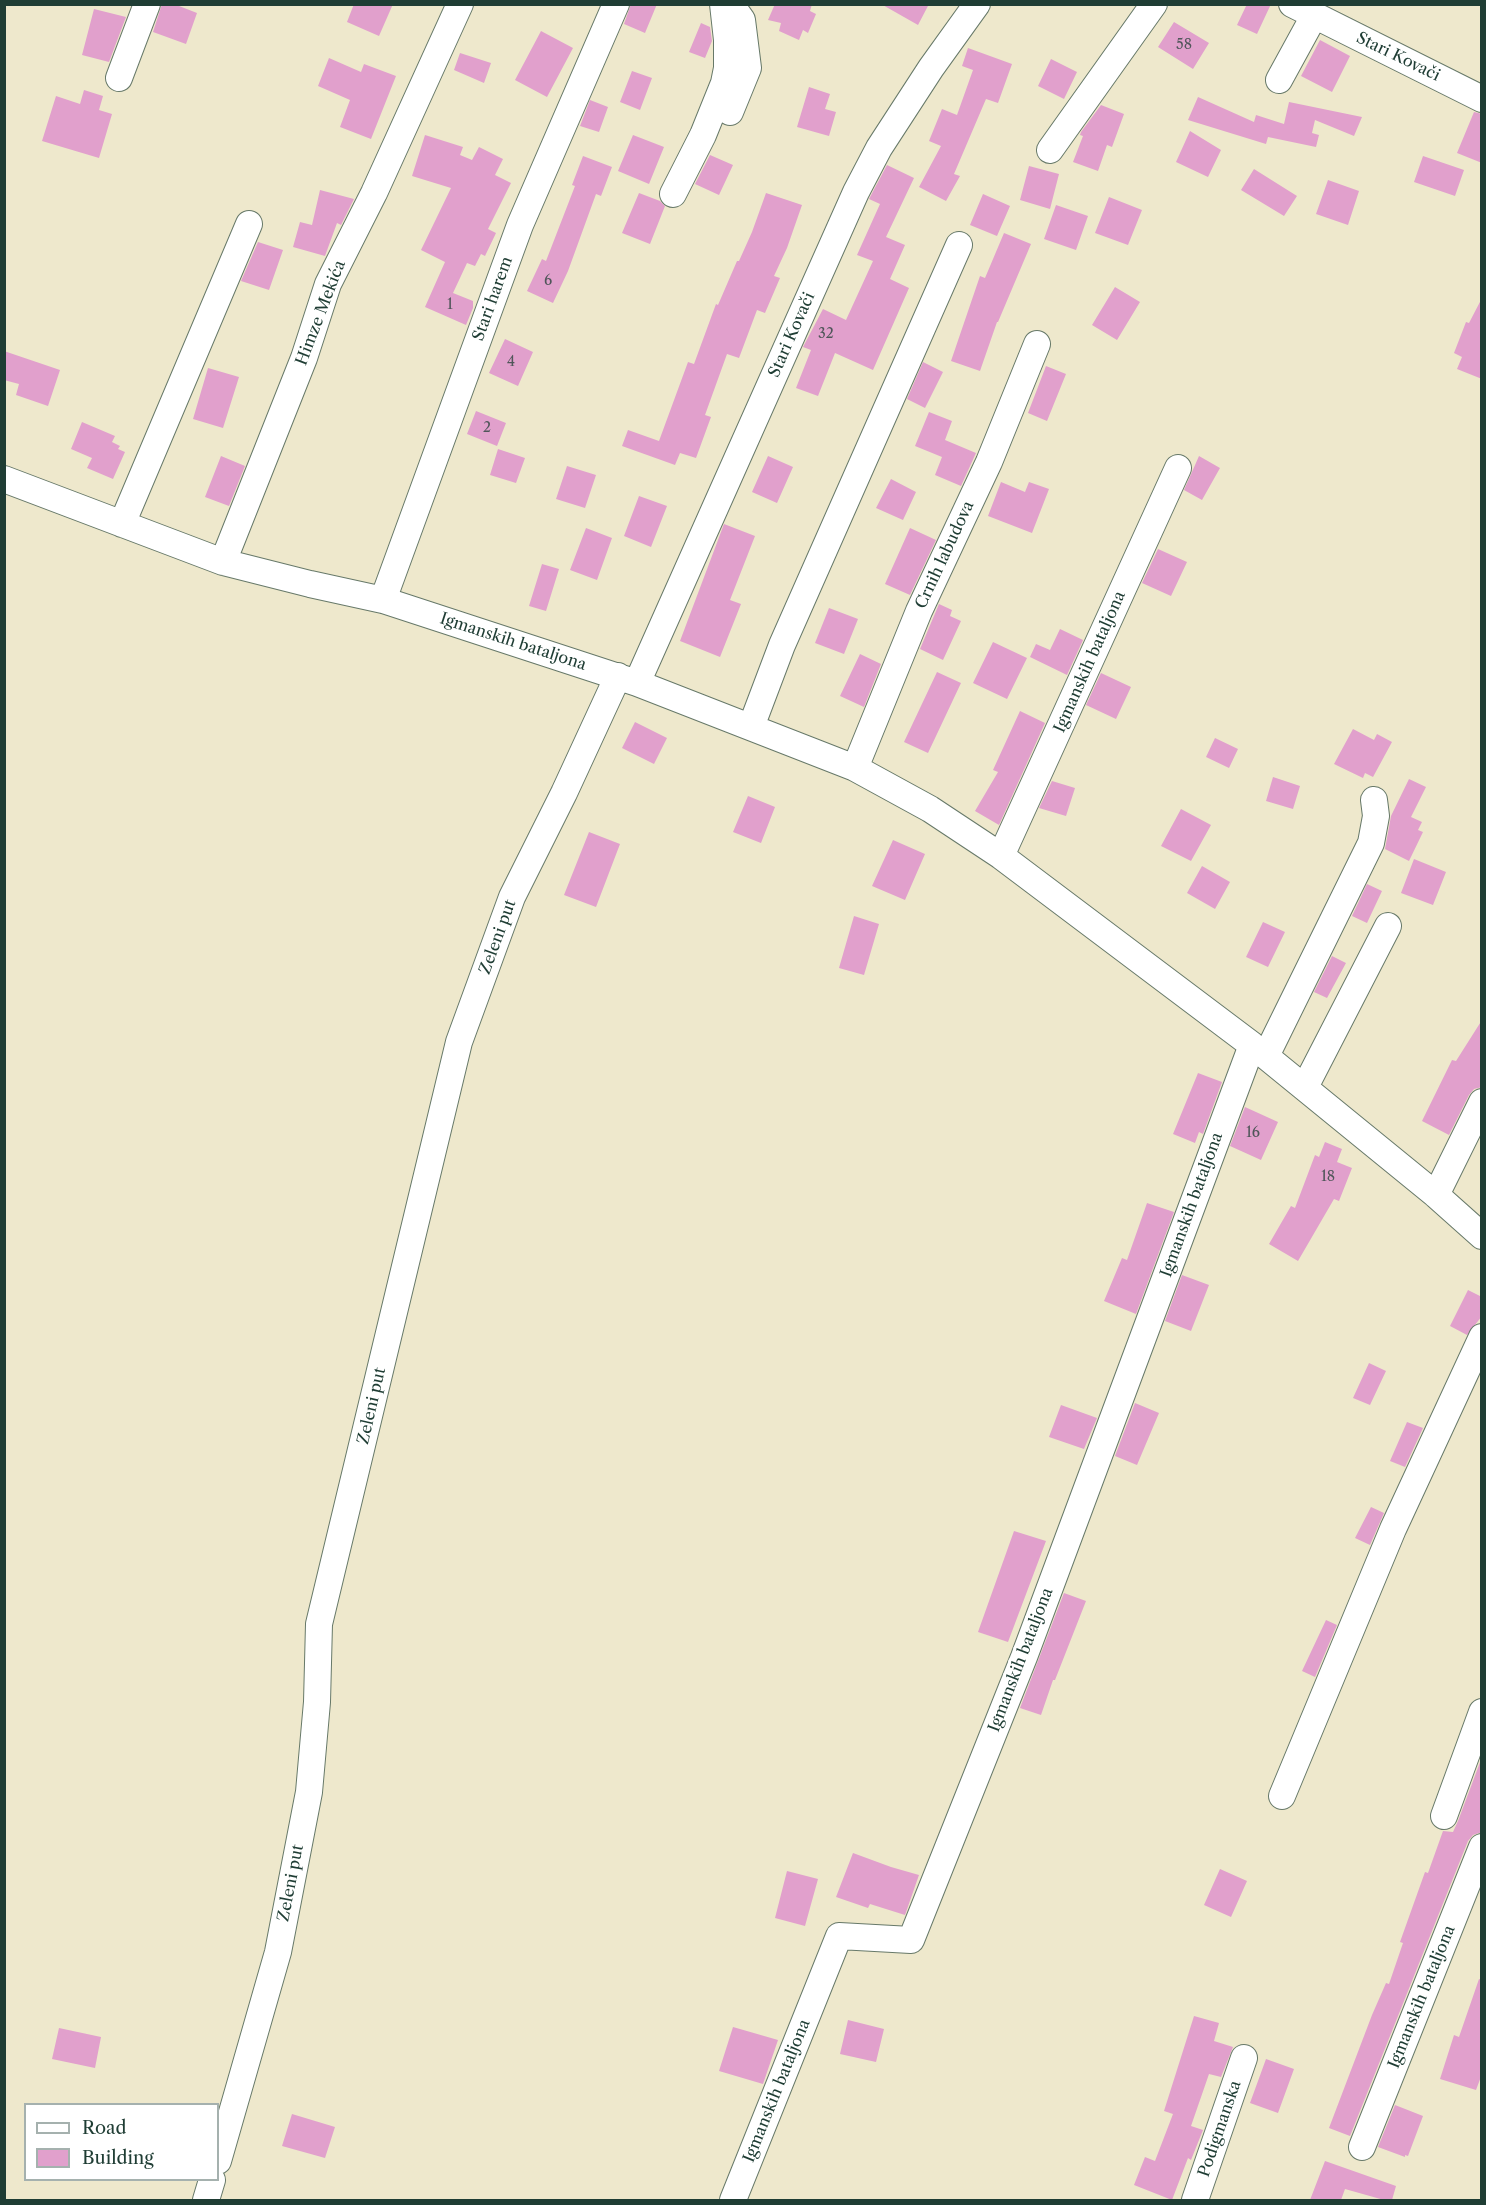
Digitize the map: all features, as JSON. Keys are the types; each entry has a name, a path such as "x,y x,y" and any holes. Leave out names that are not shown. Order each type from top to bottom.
{"street":[{"path":"119,78 147,4"},
{"name":"Himze Mekića","path":"223,561 304,358 328,284 374,193 460,4"},
{"name":"Stari harem","path":"383,600 520,225 616,4"},
{"path":"673,194 703,135 724,83 727,68 727,40 723,4"},
{"path":"716,145 748,68 742,21 733,4"},
{"name":"Stari Kovači","path":"627,679 856,192 879,148 931,68 977,4"},
{"path":"1050,150 1154,4"},
{"name":"Stari Kovači","path":"1278,80 1303,10 1482,99"},
{"path":"122,524 249,224"},
{"path":"751,727 782,645 959,245"},
{"name":"Crnih labudova","path":"855,768 919,611 989,462 1037,344"},
{"name":"Igmanskih bataljona","path":"1001,856 1178,468"},
{"name":"Igmanskih bataljona","path":"4,479 223,561 383,600 627,679 855,768 930,809 1001,856 1259,1050 1436,1195 1482,1236"},
{"name":"Zeleni put","path":"219,2158 278,1952 309,1792 317,1702 319,1624 459,1042 512,897 564,793 627,679"},
{"path":"1259,1050 1371,843 1376,816 1374,800"},
{"path":"1305,1088 1388,926"},
{"name":"Igmanskih bataljona","path":"733,2200 839,1936 911,1940 1024,1657 1259,1050"},
{"path":"1436,1195 1482,1102"},
{"path":"1282,1796 1392,1529 1482,1337"},
{"path":"1444,1816 1482,1712"},
{"name":"Igmanskih bataljona","path":"1362,2147 1482,1847"},
{"name":"Podigmanska","path":"1195,2200 1244,2058"},
{"path":"206,2200 212,2181"}],"building":[{"path":"162,4 174,4 197,13 186,44 153,32"},
{"path":"354,4 393,4 379,36 347,22"},
{"path":"631,4 657,4 645,33 624,24"},
{"path":"775,4 812,4 810,11 816,14 808,33 803,30 799,40 779,31 781,23 768,20"},
{"path":"881,4 929,4 918,25"},
{"path":"1247,4 1271,4 1257,34 1237,25"},
{"path":"94,9 126,17 109,62 82,55"},
{"path":"1174,22 1209,43 1193,69 1158,47"},
{"path":"701,23 710,27 712,41 705,58 689,52"},
{"path":"541,31 573,48 547,97 515,80"},
{"path":"1320,40 1350,56 1332,92 1301,76"},
{"path":"968,48 1012,64 998,103 986,99 954,174 960,176 946,201 919,187 941,146 929,141 942,109 957,115 973,70 962,66"},
{"path":"460,53 491,63 484,83 454,70"},
{"path":"329,58 361,72 364,64 396,76 371,139 340,127 350,100 318,86"},
{"path":"1051,59 1077,72 1064,99 1038,86"},
{"path":"632,71 652,78 640,110 620,102"},
{"path":"809,87 830,94 825,109 836,112 829,136 797,127"},
{"path":"84,90 103,96 99,110 112,114 99,158 42,141 56,96 80,104"},
{"path":"1198,97 1254,122 1256,115 1284,124 1289,102 1362,117 1354,136 1315,120 1312,133 1319,135 1316,147 1268,137 1266,144 1188,120"},
{"path":"590,100 608,107 599,132 580,126"},
{"path":"1101,105 1124,114 1112,147 1107,145 1098,171 1073,162 1083,136 1080,135 1081,132"},
{"path":"1474,112 1482,114 1482,163 1457,153"},
{"path":"1190,131 1221,150 1208,177 1176,162"},
{"path":"425,135 463,147 460,155 472,160 479,147 503,159 495,175 511,183 488,229 496,233 485,256 481,254 475,266 467,263 453,293 473,301 473,308 466,325 425,307 445,262 421,250 451,188 412,176"},
{"path":"633,135 664,147 649,184 618,171"},
{"path":"710,155 733,165 719,195 695,184"},
{"path":"583,156 612,167 601,196 596,194 568,271 553,303 527,291 542,259 546,261 575,186 572,185"},
{"path":"1423,156 1464,170 1455,196 1414,182"},
{"path":"887,165 914,178 886,237 905,245 890,279 909,288 873,370 835,353 818,396 796,388 811,350 803,347 823,309 846,320 873,261 857,255 880,204 869,199"},
{"path":"1029,166 1059,174 1050,209 1020,200"},
{"path":"1254,169 1297,196 1284,216 1241,190"},
{"path":"1328,180 1359,191 1348,225 1316,214"},
{"path":"320,190 354,199 341,225 337,223 325,256 293,247 300,222 312,225"},
{"path":"639,193 660,201 665,206 650,244 622,233"},
{"path":"766,193 802,205 787,248 774,276 780,278 765,313 757,310 739,358 727,354 705,415 711,417 696,458 680,453 675,465 622,446 628,430 659,441 688,362 694,364 716,304 718,305 737,261 739,261"},
{"path":"983,194 1010,206 997,236 970,225"},
{"path":"1109,197 1142,210 1128,245 1095,233"},
{"path":"1056,205 1088,216 1076,250 1044,239"},
{"path":"1004,233 1031,244 997,322 980,371 951,361 980,276 985,278"},
{"path":"258,242 283,250 269,290 241,281"},
{"path":"1115,287 1140,302 1117,340 1092,325"},
{"path":"1482,298 1482,379 1457,369 1462,357 1454,353 1466,322 1469,323"},
{"path":"505,339 533,352 518,386 489,373"},
{"path":"4,351 60,370 48,406 16,395 19,384 4,380"},
{"path":"923,362 943,372 925,408 907,399"},
{"path":"1046,366 1066,374 1047,421 1028,413"},
{"path":"208,368 239,377 223,428 193,419"},
{"path":"476,411 506,423 497,446 467,434"},
{"path":"929,412 952,421 945,440 976,453 961,486 935,475 942,457 915,446"},
{"path":"82,422 115,436 112,442 120,446 118,449 125,452 113,479 87,468 92,458 71,449"},
{"path":"498,449 525,458 516,483 490,475"},
{"path":"221,456 245,466 229,506 205,497"},
{"path":"768,456 793,467 777,503 752,492"},
{"path":"1199,456 1220,468 1202,500 1184,490"},
{"path":"567,466 596,475 585,508 556,499"},
{"path":"891,479 916,492 903,520 876,508"},
{"path":"1001,482 1025,492 1029,482 1049,489 1032,533 988,516"},
{"path":"639,496 667,506 651,547 624,536"},
{"path":"724,524 755,536 730,600 741,604 720,657 680,641"},
{"path":"586,528 612,538 597,580 570,570"},
{"path":"910,528 936,540 910,595 885,584"},
{"path":"1158,549 1187,562 1171,596 1142,583"},
{"path":"542,564 559,569 546,611 529,606"},
{"path":"939,604 952,610 950,616 961,621 943,660 920,649"},
{"path":"829,608 858,619 844,654 815,643"},
{"path":"1060,629 1083,640 1067,675 1030,657 1036,644 1050,650"},
{"path":"993,642 1027,658 1007,699 973,683"},
{"path":"860,654 881,664 864,707 840,696"},
{"path":"937,672 961,683 928,753 904,742"},
{"path":"1101,673 1131,687 1116,719 1086,705"},
{"path":"1020,711 1045,723 999,825 975,811 998,772 993,770"},
{"path":"635,722 667,738 654,764 622,748"},
{"path":"1353,729 1374,740 1377,734 1392,742 1373,777 1365,773 1363,778 1334,764"},
{"path":"1215,738 1238,749 1229,768 1206,757"},
{"path":"1273,777 1300,786 1293,809 1266,801"},
{"path":"1409,779 1426,787 1411,817 1422,822 1418,830 1423,832 1409,861 1385,849 1391,816"},
{"path":"1052,781 1075,788 1066,816 1039,808"},
{"path":"748,796 775,807 761,843 733,832"},
{"path":"1181,809 1211,825 1191,861 1161,846"},
{"path":"589,832 620,844 596,907 564,895"},
{"path":"893,840 925,854 905,900 872,886"},
{"path":"1414,859 1446,872 1433,905 1401,893"},
{"path":"1202,866 1230,882 1215,909 1187,893"},
{"path":"1367,884 1382,891 1367,923 1352,916"},
{"path":"854,916 879,924 864,975 839,968"},
{"path":"1263,922 1285,932 1268,967 1246,957"},
{"path":"1332,956 1346,963 1327,998 1314,992"},
{"path":"1482,1020 1482,1087 1474,1089 1469,1095 1449,1135 1422,1121 1452,1060 1456,1061"},
{"path":"1198,1073 1222,1082 1203,1134 1199,1132 1195,1143 1173,1134"},
{"path":"1245,1107 1278,1122 1261,1160 1230,1146"},
{"path":"1325,1142 1342,1149 1337,1162 1352,1168 1339,1201 1334,1199 1298,1261 1269,1244 1291,1206 1295,1208 1315,1155 1319,1157"},
{"path":"1147,1203 1174,1212 1136,1314 1104,1301 1122,1258 1127,1260"},
{"path":"1182,1275 1209,1285 1191,1331 1165,1321"},
{"path":"1468,1290 1482,1297 1482,1316 1467,1335 1450,1326"},
{"path":"1369,1363 1386,1371 1370,1405 1353,1398"},
{"path":"1135,1403 1159,1413 1137,1465 1115,1456"},
{"path":"1061,1405 1097,1418 1084,1449 1049,1437"},
{"path":"1407,1422 1423,1428 1405,1467 1390,1461"},
{"path":"1371,1507 1384,1513 1370,1545 1355,1538"},
{"path":"1014,1531 1046,1541 1008,1642 978,1632"},
{"path":"1064,1593 1086,1601 1041,1715 1020,1708"},
{"path":"1326,1620 1337,1625 1315,1677 1302,1671"},
{"path":"1482,1757 1482,1832 1473,1835 1468,1841 1350,2136 1329,2128 1372,2015 1386,1983 1389,1984 1403,1943 1400,1942 1425,1872 1428,1873 1443,1831 1453,1832"},
{"path":"853,1853 919,1875 905,1915 870,1904 868,1908 836,1897"},
{"path":"1220,1869 1247,1881 1231,1917 1204,1905"},
{"path":"787,1871 818,1879 805,1926 775,1918"},
{"path":"1479,1979 1482,1980 1482,2074 1476,2090 1440,2079 1454,2035 1459,2037"},
{"path":"1194,2016 1219,2023 1214,2041 1233,2047 1221,2077 1209,2074 1191,2126 1203,2130 1191,2160 1188,2158 1172,2200 1134,2185 1145,2157 1155,2161 1173,2114 1164,2111"},
{"path":"848,2020 884,2029 876,2062 840,2054"},
{"path":"733,2027 778,2040 763,2084 719,2071"},
{"path":"59,2028 101,2037 95,2068 52,2059"},
{"path":"1266,2059 1294,2069 1278,2113 1250,2103"},
{"path":"1395,2105 1423,2116 1408,2156 1405,2155 1405,2157 1378,2147"},
{"path":"292,2114 335,2127 325,2158 282,2146"},
{"path":"1325,2161 1396,2186 1392,2200 1384,2200 1345,2189 1341,2200 1310,2200"}]}
